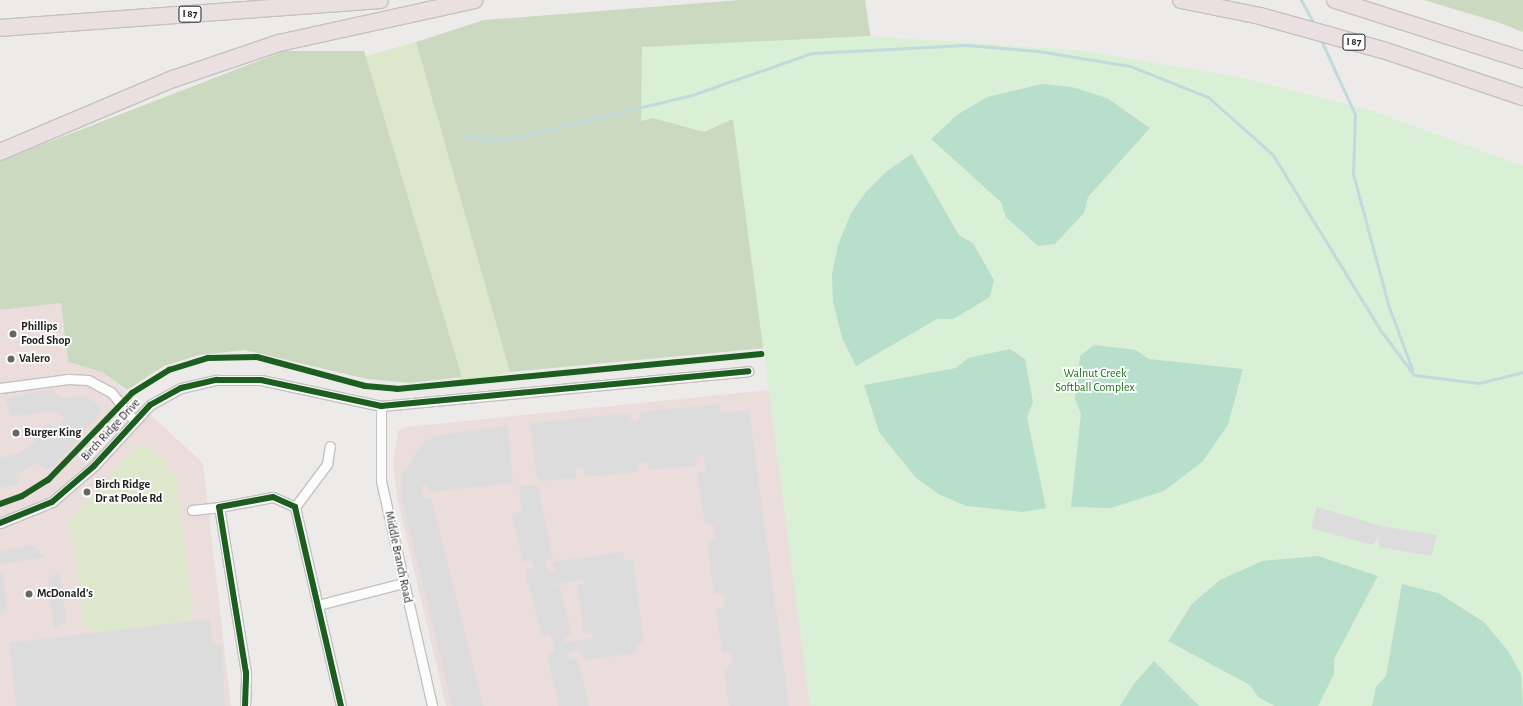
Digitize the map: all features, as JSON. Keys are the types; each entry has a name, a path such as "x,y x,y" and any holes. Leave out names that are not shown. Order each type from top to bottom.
{"highway":[{"name":"I 87","path":"0,28 380,0"},
{"path":"0,152 173,79 279,43 474,0"},
{"name":"I 87","path":"1181,0 1260,16 1354,42 1523,97"},
{"path":"1335,0 1523,60"}],"street":[{"name":"Birch Ridge Drive","path":"0,523 52,502 94,466 134,420 150,405 181,388 217,380 261,380 381,406 748,371"},
{"path":"0,388 68,379 88,380 111,392 134,420"},
{"name":"Middle Branch Road","path":"381,406 381,481 432,706"},
{"path":"330,446 327,464 295,507 341,706"},
{"path":"192,510 219,507 273,497 295,507"},
{"path":"219,507 246,673 244,706"},
{"path":"318,605 403,583"}],"shaded area":[{"path":"61,303 68,362 102,372 114,381 203,463 231,706 0,706 0,310"},
{"path":"53,389 61,398 84,396 100,405 101,411 68,452 47,470 38,463 16,475 19,484 0,488 0,458 17,453 33,443 49,423 57,428 65,418 58,411 12,416 5,399"},
{"path":"769,390 810,706 446,706 397,497 393,462 398,431 406,427"},
{"path":"718,404 722,413 749,410 789,706 729,706 724,667 733,664 731,653 722,653 716,610 725,607 724,594 714,594 707,540 715,539 714,526 705,524 697,473 706,471 704,456 697,457 696,466 649,470 647,462 643,461 637,464 638,472 585,477 582,468 575,469 576,478 541,481 536,472 530,423 630,413 631,420 638,421 640,412"},
{"path":"508,425 513,483 430,492 426,482 421,488 424,499 431,498 483,706 452,706 401,495 402,474 423,442 436,436"},
{"path":"538,485 553,559 545,562 548,571 555,570 553,562 623,552 625,560 633,560 644,643 636,645 637,653 585,660 579,650 568,654 570,660 577,658 589,706 559,706 547,656 555,651 550,634 542,636 525,571 533,568 533,562 523,561 512,517 521,512 519,486","holes":["583,579 585,584 577,585 584,634 591,632 593,639 565,642 564,637 572,635 560,587 551,586"]},
{"path":"1317,507 1381,526 1437,535 1431,556 1379,547 1378,538 1372,545 1311,528"},
{"path":"33,545 46,557 0,564 0,551"},
{"path":"60,572 66,622 54,630 48,579"},
{"path":"3,573 7,611 0,616 0,574"},
{"path":"210,619 213,645 222,645 225,706 16,706 9,643"}],"green space":[{"path":"740,0 865,0 883,119 777,347 510,372 416,42 484,20"},
{"path":"1424,0 1523,0 1523,32 1497,22"},
{"name":"Walnut Creek Softball Complex","path":"868,36 1076,50 1239,77 1373,111 1523,166 1523,706 810,706 733,119 704,132 653,118 641,121 642,47"},
{"path":"416,42 511,372 460,386 365,57"},
{"path":"284,51 364,51 462,377 409,383 367,379 244,350 199,355 164,366 127,390 102,372 68,362 61,303 0,310 0,161"},
{"path":"1042,84 1072,87 1107,98 1150,128 1088,197 1084,213 1055,244 1038,246 1006,217 1001,202 931,139 957,115 987,97"},
{"path":"912,154 959,235 973,243 994,280 990,297 953,319 937,319 856,366 842,338 833,302 832,274 838,245 851,213 866,192 887,171"},
{"path":"1094,345 1136,350 1149,359 1243,369 1228,425 1202,462 1164,491 1111,508 1071,507 1081,414 1075,399 1080,356"},
{"path":"1010,349 1025,359 1033,402 1027,417 1046,508 1023,512 967,506 940,495 915,477 879,432 864,385 956,368 968,358"},
{"path":"149,445 159,453 177,479 192,613 189,620 96,633 86,628 83,619 73,539 68,523 135,447"},
{"path":"1318,556 1378,576 1334,659 1334,674 1318,706 1275,706 1258,697 1250,685 1168,641 1192,604 1220,580 1262,561"},
{"path":"1402,584 1438,593 1484,622 1508,651 1521,674 1523,706 1372,706 1376,687 1386,676"},
{"path":"1154,661 1199,706 1120,706 1133,685"}],"waterway":[{"path":"1301,0 1315,25"},
{"path":"1320,38 1355,114 1353,174 1389,307 1412,369"},
{"path":"465,136 490,140 517,137 692,95 812,53 966,45 1038,51 1130,66 1208,97 1273,155 1381,331 1414,375 1479,383 1523,372"}],"cycle path":[{"path":"0,504 22,496 48,480 132,393 169,370 208,358 257,357 365,386 397,389 761,354"},
{"path":"0,523 52,502 94,466 150,405 181,388 217,380 261,380 381,406 748,371"},
{"path":"245,706 246,673 219,507 273,497 295,507 341,706"}],"place":[{"name":"Phillips Food Shop","path":"13,334"},
{"name":"Valero","path":"11,359"},
{"name":"Burger King","path":"16,433"},
{"name":"Birch Ridge Dr at Poole Rd","path":"87,492"},
{"name":"McDonald's","path":"29,594"}]}
